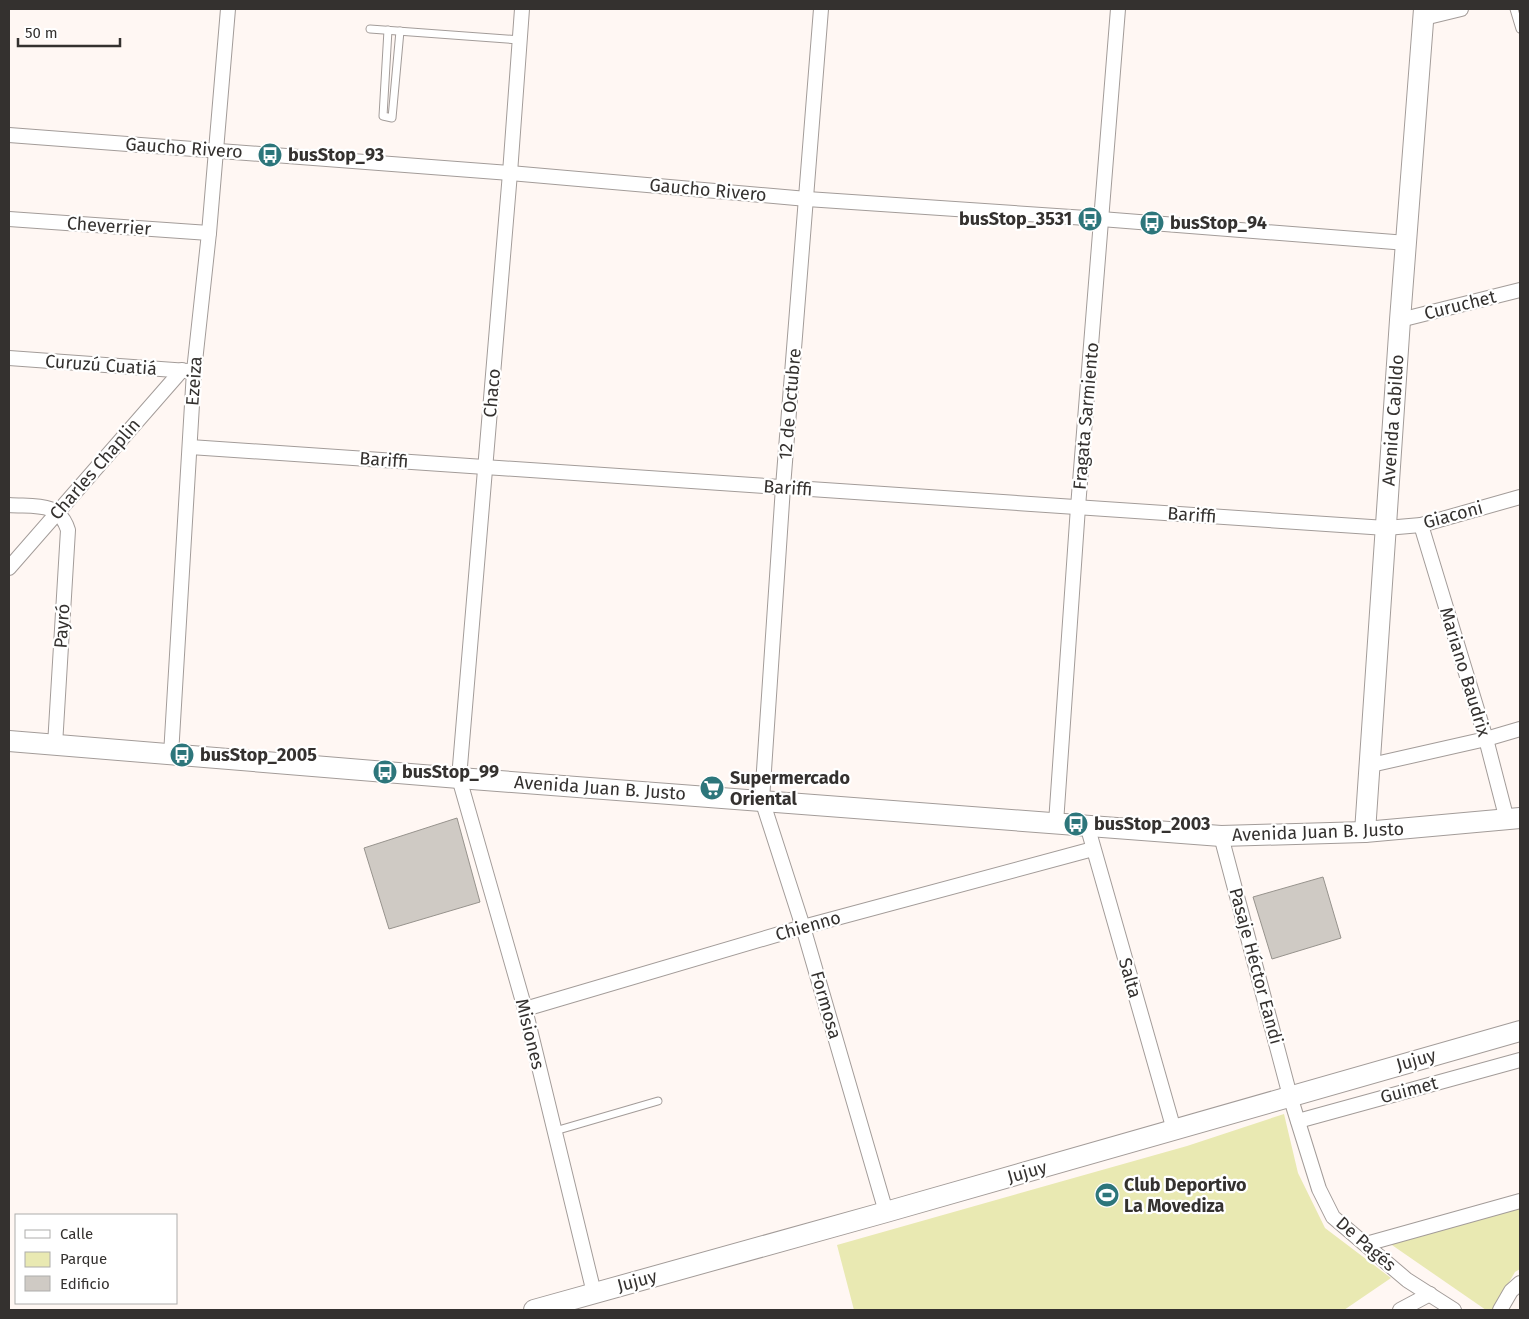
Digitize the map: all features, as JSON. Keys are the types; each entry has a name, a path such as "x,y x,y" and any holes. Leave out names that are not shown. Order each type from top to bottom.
{"street":[{"name":"Ezeiza","path":"171,754 190,447 188,371 209,233 228,9"},
{"name":"Chaco","path":"459,778 486,467 522,9"},
{"name":"12 de Octubre","path":"762,800 783,487 821,9"},
{"name":"Fragata Sarmiento","path":"1056,823 1078,507 1118,9"},
{"path":"1424,14 1460,9"},
{"name":"Avenida Cabildo","path":"1366,832 1400,320 1424,14"},
{"name":"Gaucho Rivero","path":"9,134 510,173 807,199 1101,219 1407,243"},
{"name":"Cheverrier","path":"9,219 209,233"},
{"name":"Curuchet","path":"1400,320 1520,290"},
{"name":"Curuzú Cuatiá","path":"9,358 188,371"},
{"name":"Charles Chaplin","path":"9,568 57,511 188,371"},
{"name":"Bariffi","path":"190,447 1386,528"},
{"name":"Giaconi","path":"1386,528 1421,525 1520,497"},
{"path":"9,505 42,507 57,511"},
{"name":"Payró","path":"54,745 68,530 65,521 57,511"},
{"name":"Mariano Baudrix","path":"1421,525 1486,739 1514,819"},
{"path":"1370,765 1486,739 1520,728"},
{"name":"Avenida Juan B. Justo","path":"9,741 459,778 1221,836 1366,832 1514,819"},
{"name":"Misiones","path":"459,778 525,1009 594,1293"},
{"name":"Formosa","path":"762,800 803,927 886,1212"},
{"name":"Salta","path":"1087,825 1174,1130"},
{"name":"Pasaje Héctor Eandi","path":"1221,836 1290,1096"},
{"name":"Chienno","path":"525,1009 803,927 1093,849"},
{"name":"Jujuy","path":"534,1310 886,1212 1520,1031"},
{"name":"Guimet","path":"1298,1120 1520,1060"},
{"name":"De Pagés","path":"1290,1096 1319,1189 1333,1217 1408,1280 1454,1310"},
{"path":"1366,1244 1520,1201"},
{"path":"1500,1310 1511,1291 1520,1283"},
{"path":"1400,1310 1430,1294"}],"lane":[{"path":"1514,9 1520,29"},
{"path":"370,29 520,40"},
{"path":"388,30 382,116 392,118 400,31"},
{"path":"554,1131 658,1101"}],"green space":[{"name":"Club Deportivo La Movediza","path":"1284,1114 1298,1173 1325,1228 1391,1278 1344,1310 854,1310 837,1245 1187,1146"},
{"path":"1520,1205 1520,1269 1515,1272 1493,1310 1486,1310 1389,1243"}],"building":[{"path":"457,818 480,902 389,929 364,848"},
{"path":"1323,877 1341,938 1272,959 1253,897"}],"place":[{"name":"busStop_93","path":"270,155"},
{"name":"busStop_3531","path":"1090,219"},
{"name":"busStop_94","path":"1152,223"},
{"name":"busStop_2005","path":"182,755"},
{"name":"busStop_99","path":"385,772"},
{"name":"Supermercado Oriental","path":"712,788"},
{"name":"busStop_2003","path":"1076,824"},
{"name":"Club Deportivo La Movediza","path":"1107,1195"}]}
